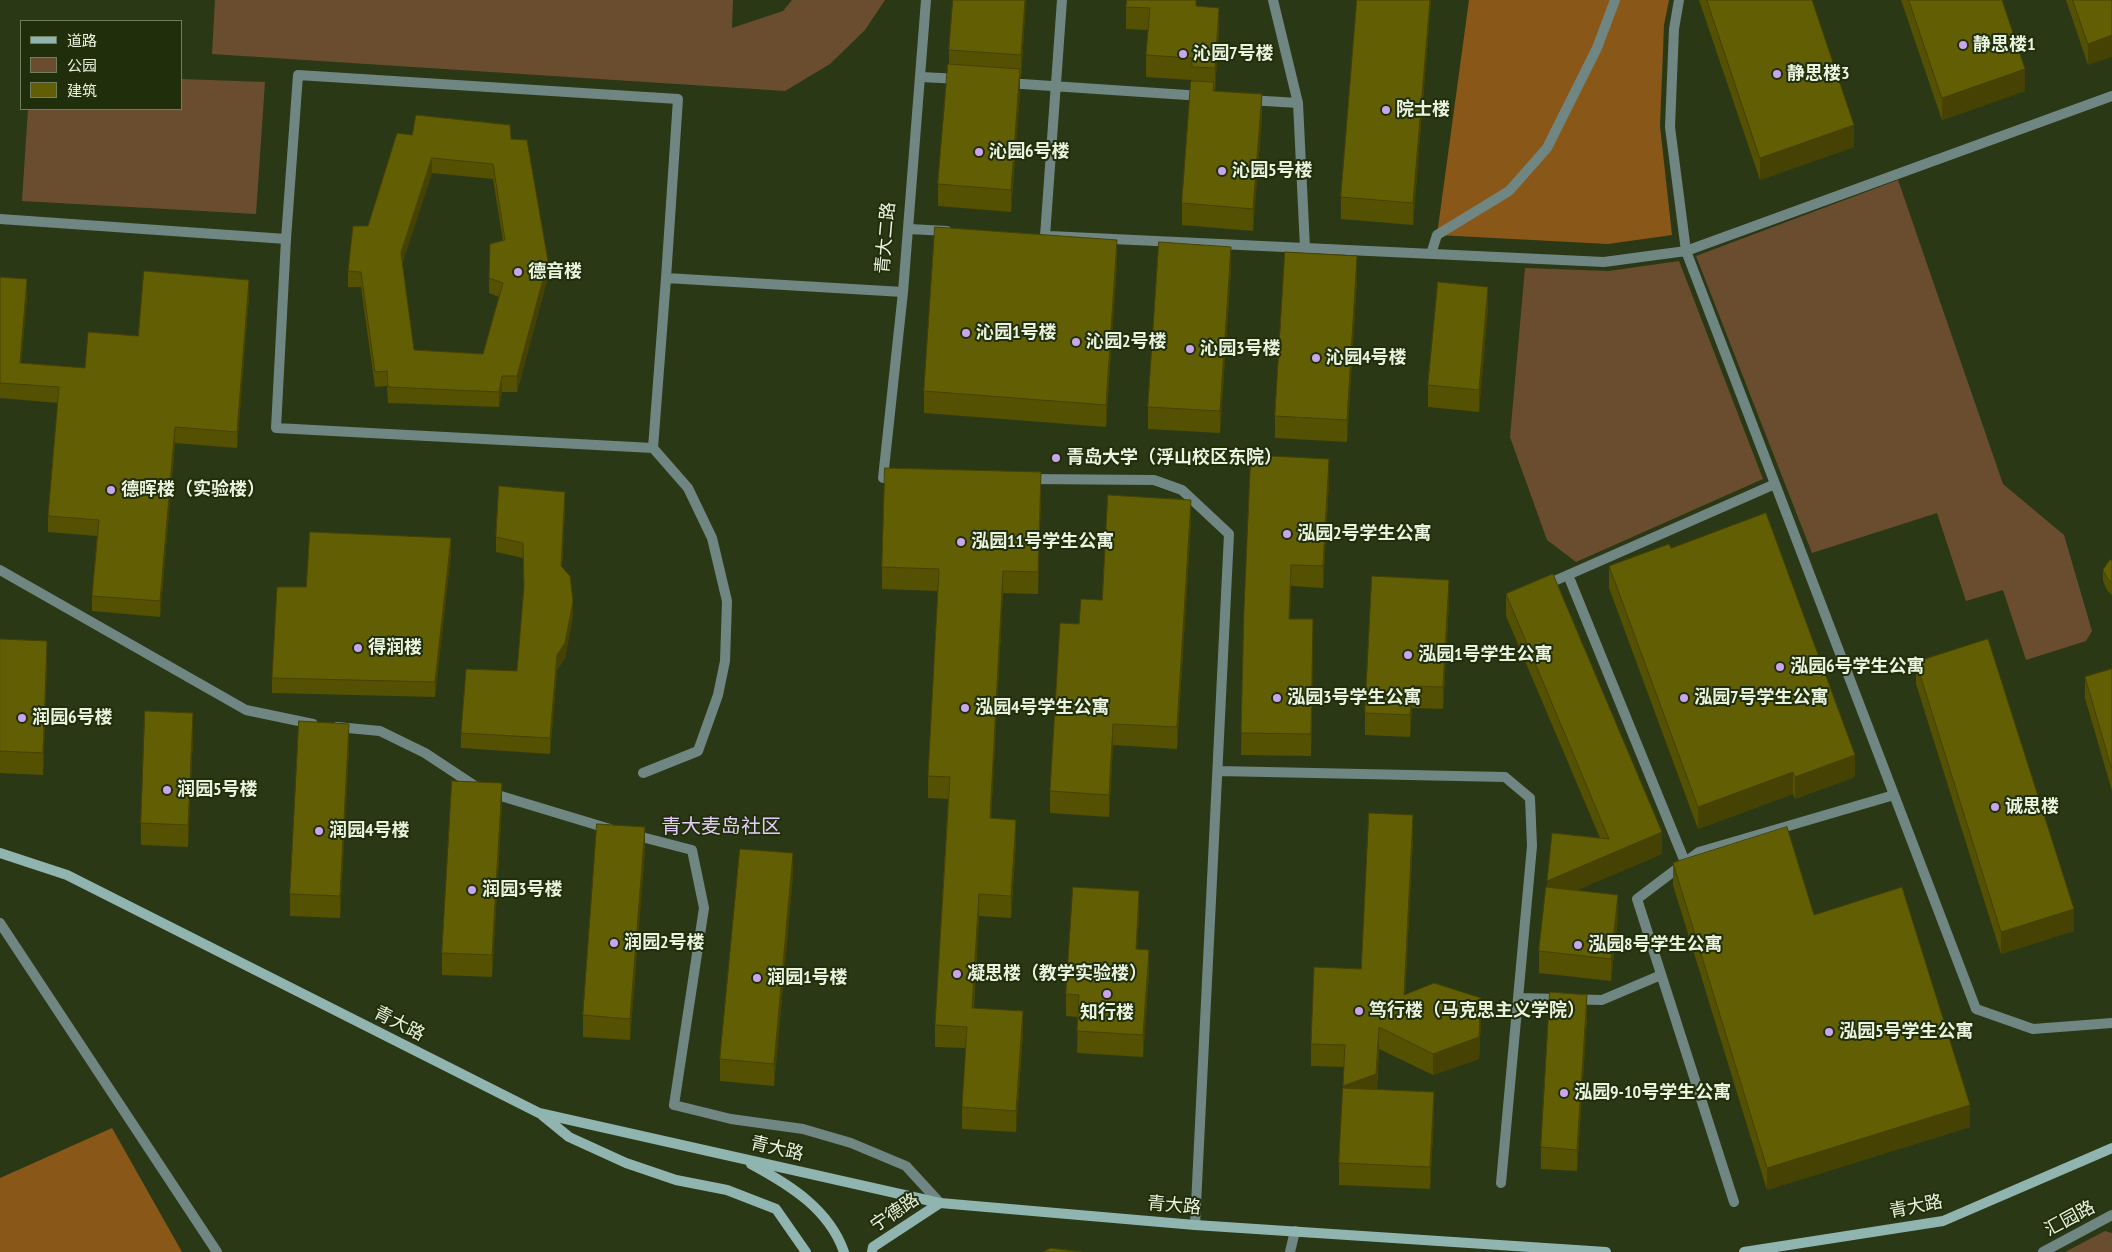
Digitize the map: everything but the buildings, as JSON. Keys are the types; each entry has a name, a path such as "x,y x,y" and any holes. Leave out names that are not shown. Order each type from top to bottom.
{"street":[{"name":"青大二路","path":"901,292 921,0"},
{"path":"912,478 883,478 909,229 926,0"},
{"path":"1062,0 1056,86 1040,235 1604,262 1686,251 2112,96"},
{"path":"1272,0 1298,103 1305,248"},
{"path":"1431,254 1437,235 1510,191 1547,148 1597,48 1615,0"},
{"path":"1679,0 1674,29 1670,127 1686,251 1976,1009 2033,1029 2112,1023"},
{"path":"643,773 698,751 718,695 725,661 727,601 712,538 688,488 653,448 678,99 298,75 286,239 276,428 653,448"},
{"path":"921,77 969,80"},
{"path":"998,82 1211,97"},
{"path":"1240,99 1298,103"},
{"path":"0,219 286,239"},
{"path":"909,229 957,231"},
{"path":"666,278 901,292"},
{"path":"1019,479 1154,480 1182,490 1229,534 1195,1225"},
{"path":"1552,582 1775,484"},
{"path":"0,570 246,710 309,724 380,731 426,753 481,790 663,844 692,850 704,908 674,1105 731,1119 803,1129 851,1143 906,1166 940,1203"},
{"path":"1568,575 1685,862"},
{"path":"1218,771 1505,777 1530,798 1532,846 1501,1183"},
{"path":"1734,1202 1637,899 1700,852 1894,795"},
{"name":"青大路","path":"0,853 67,875 539,1113 940,1203 1195,1225 1606,1252"},
{"path":"0,923 217,1252"},
{"path":"1518,998 1602,1000 1661,975"},
{"path":"539,1113 569,1137 626,1163 676,1180 728,1190 776,1209 806,1252"},
{"name":"青大路","path":"1744,1252 1943,1221 2112,1148"},
{"path":"742,1158 784,1182 823,1213 839,1236 844,1252"},
{"name":"宁德路","path":"872,1252 874,1247 940,1203"},
{"name":"汇园路","path":"2043,1252 2112,1215"},
{"path":"1290,1252 1295,1231"}],"green space":[{"path":"215,0 733,0 732,28 783,11 792,0 885,0 865,30 830,64 785,91 212,54"},
{"path":"182,79 265,82 256,214 22,201 28,110 182,110"},
{"path":"1898,180 2003,484 2064,535 2092,631 2086,641 2026,660 2003,590 1966,601 1937,513 1812,553 1696,256"},
{"path":"1679,261 1763,479 1576,562 1547,540 1510,437 1525,268 1609,271"},
{"path":"2105,1231 2112,1233 2112,1252 2065,1252"}],"shaded area":[{"path":"1469,0 1669,0 1664,25 1660,126 1672,235 1608,244 1437,235"},
{"path":"112,1128 182,1252 0,1252 0,1178"}],"place":[{"name":"静思楼1","path":"1963,45"},
{"name":"沁园7号楼","path":"1183,54"},
{"name":"静思楼3","path":"1777,74"},
{"name":"院士楼","path":"1386,110"},
{"name":"沁园6号楼","path":"979,152"},
{"name":"沁园5号楼","path":"1222,171"},
{"name":"德音楼","path":"518,272"},
{"name":"沁园1号楼","path":"966,333"},
{"name":"沁园2号楼","path":"1076,342"},
{"name":"沁园3号楼","path":"1190,349"},
{"name":"沁园4号楼","path":"1316,358"},
{"name":"青岛大学（浮山校区东院）","path":"1056,458"},
{"name":"德晖楼（实验楼）","path":"111,490"},
{"name":"泓园2号学生公寓","path":"1287,534"},
{"name":"泓园11号学生公寓","path":"961,542"},
{"name":"得润楼","path":"358,648"},
{"name":"泓园1号学生公寓","path":"1408,655"},
{"name":"泓园6号学生公寓","path":"1780,667"},
{"name":"泓园3号学生公寓","path":"1277,698"},
{"name":"泓园7号学生公寓","path":"1684,698"},
{"name":"泓园4号学生公寓","path":"965,708"},
{"name":"润园6号楼","path":"22,718"},
{"name":"润园5号楼","path":"167,790"},
{"name":"诚思楼","path":"1995,807"},
{"name":"润园4号楼","path":"319,831"},
{"name":"润园3号楼","path":"472,890"},
{"name":"润园2号楼","path":"614,943"},
{"name":"泓园8号学生公寓","path":"1578,945"},
{"name":"凝思楼（教学实验楼）","path":"957,974"},
{"name":"润园1号楼","path":"757,978"},
{"name":"知行楼","path":"1107,994"},
{"name":"笃行楼（马克思主义学院）","path":"1359,1011"},
{"name":"泓园5号学生公寓","path":"1829,1032"},
{"name":"泓园9-10号学生公寓","path":"1564,1093"}],"district":[{"name":"青大麦岛社区","path":"721,827"}]}
